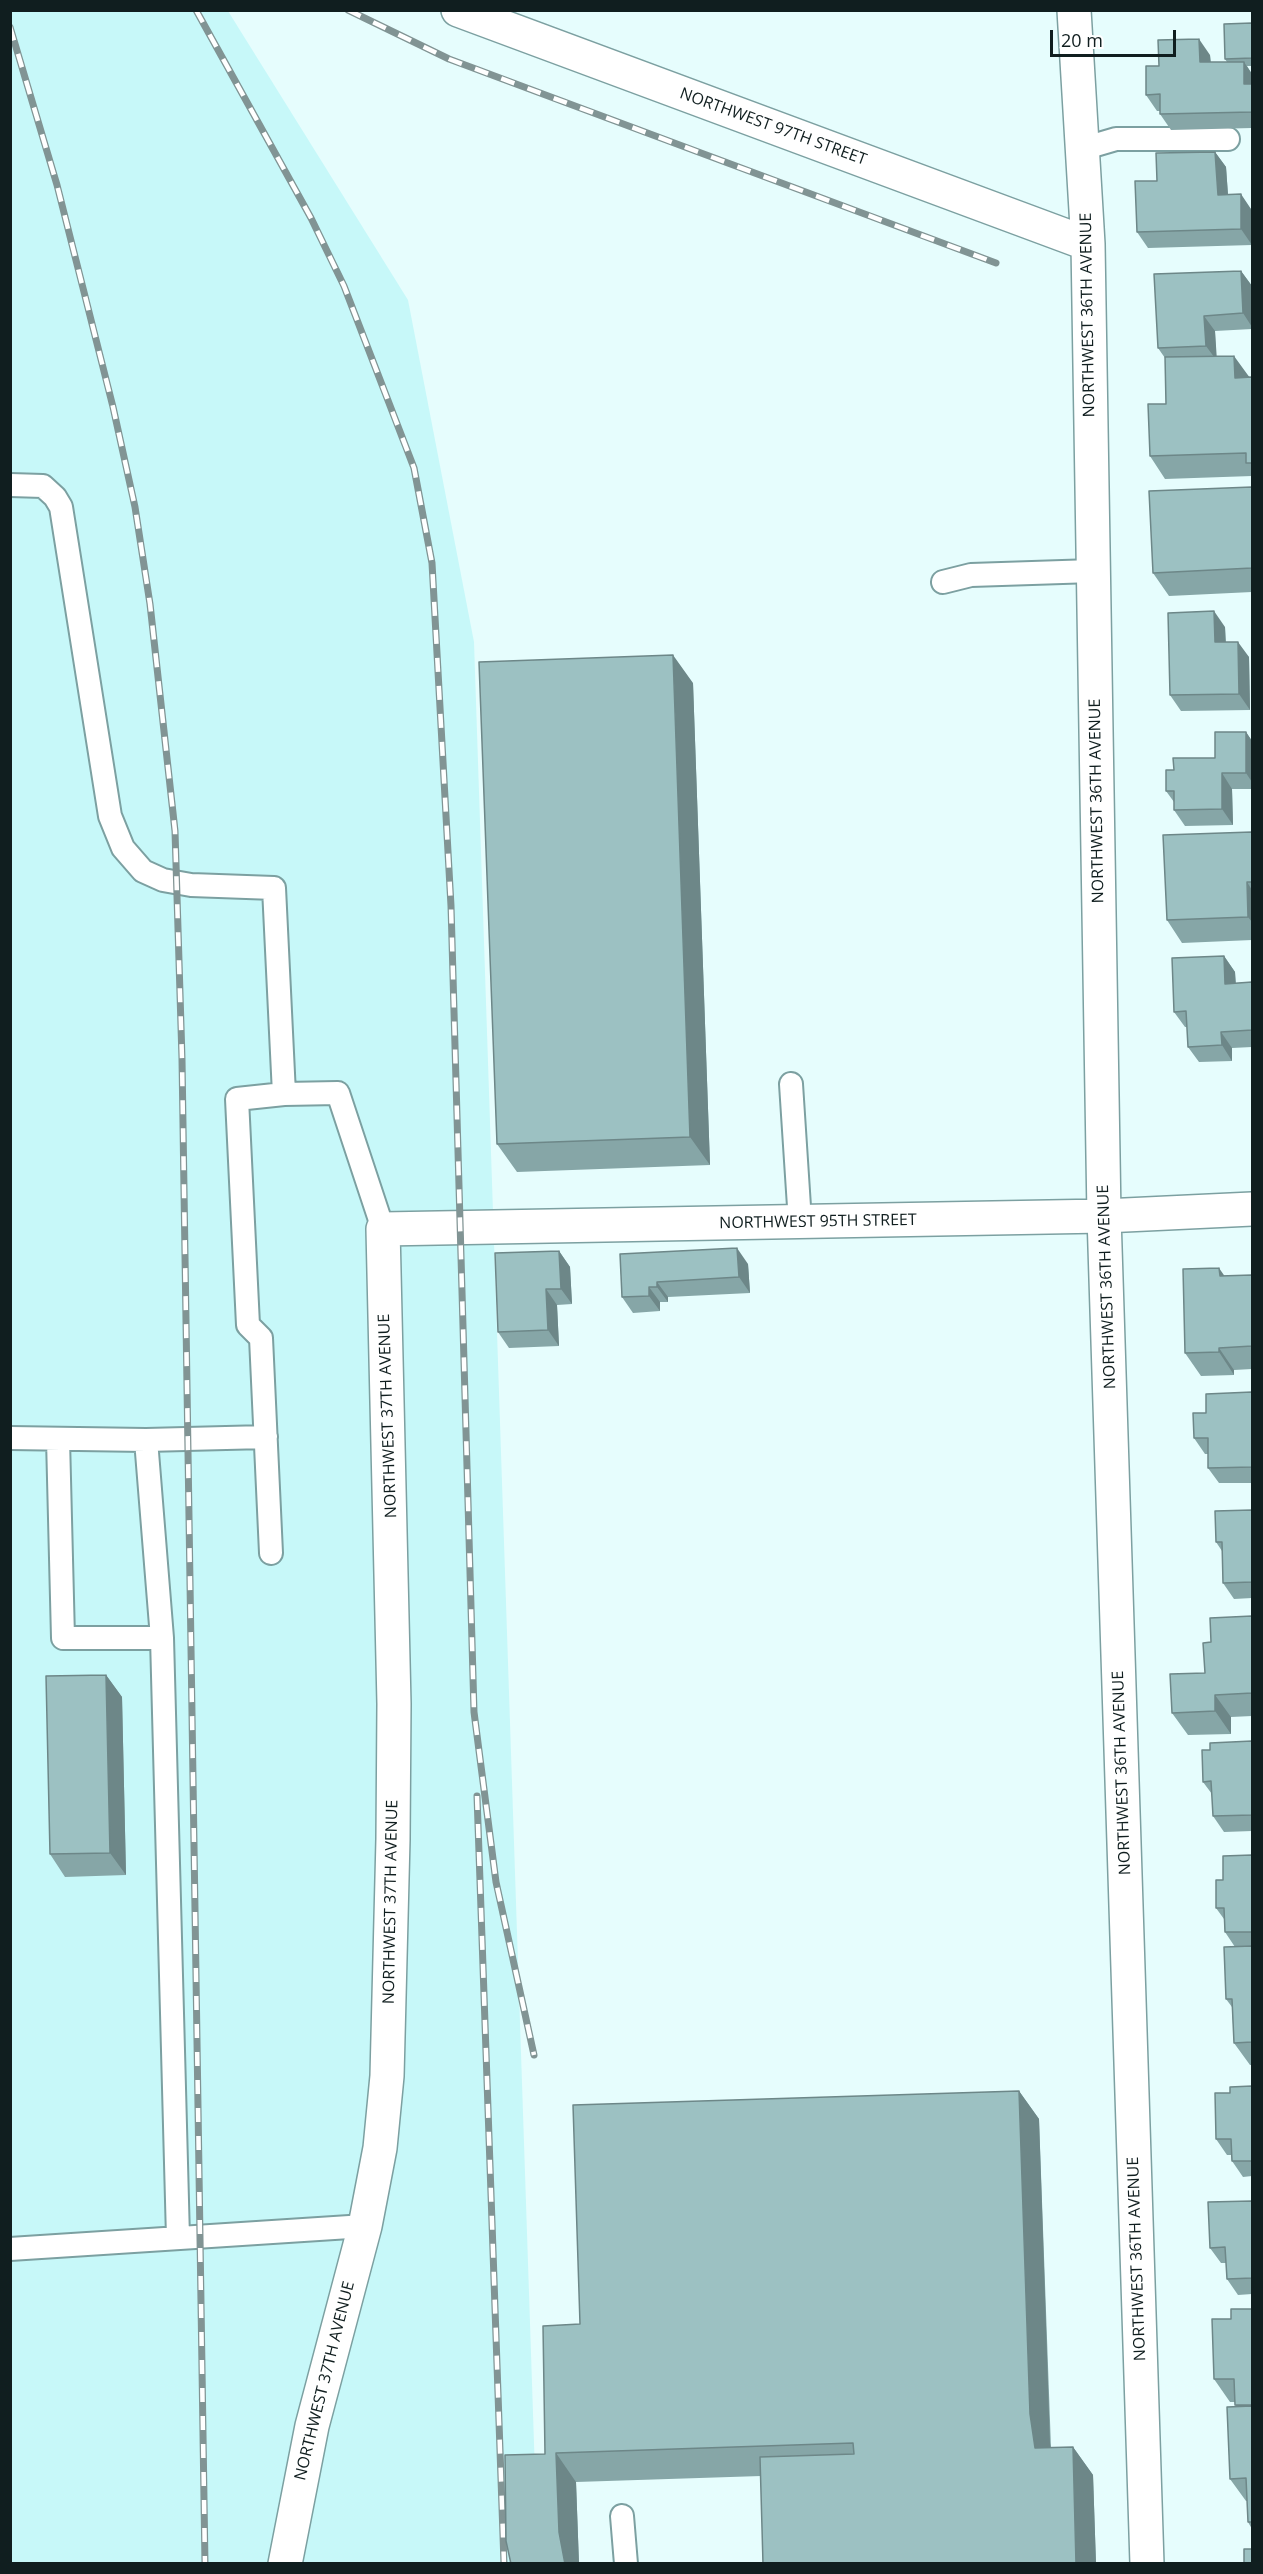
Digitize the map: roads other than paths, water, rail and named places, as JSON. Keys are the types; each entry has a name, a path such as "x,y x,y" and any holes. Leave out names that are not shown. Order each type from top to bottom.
{"street":[{"name":"NORTHWEST 97TH STREET","path":"458,10 1088,244"},
{"name":"NORTHWEST 36TH AVENUE","path":"1074,10 1088,244 1104,1216 1147,2564"},
{"name":"NORTHWEST 95TH STREET","path":"383,1229 1104,1216 1252,1209"},
{"name":"NORTHWEST 37TH AVENUE","path":"285,2564 312,2426 365,2226 380,2148 387,2076 393,1850 393,1579 383,1229"}],"lane":[{"path":"1082,149 1116,140 1228,139"},
{"path":"10,485 42,486 55,497 61,507 110,816 123,848 143,871 163,880 191,885 274,888 284,1094"},
{"path":"943,582 971,575 1093,571"},
{"path":"791,1084 800,1222"},
{"path":"271,1553 261,1338 248,1325 237,1099 284,1094 338,1093 383,1229"},
{"path":"10,1438 146,1440 266,1437"},
{"path":"58,1439 63,1638 162,1638"},
{"path":"146,1440 162,1638 178,2238"},
{"path":"10,2249 365,2226"},
{"path":"622,2516 626,2564"}],"railway":[{"path":"196,10 311,218 344,286 414,468 432,563 451,906 474,1712 496,1882 534,2055"},
{"path":"348,10 449,59 996,263"},
{"path":"10,27 57,185 113,407 135,507 150,604 175,831 182,1059 205,2564"},
{"path":"477,1796 504,2564"}]}
